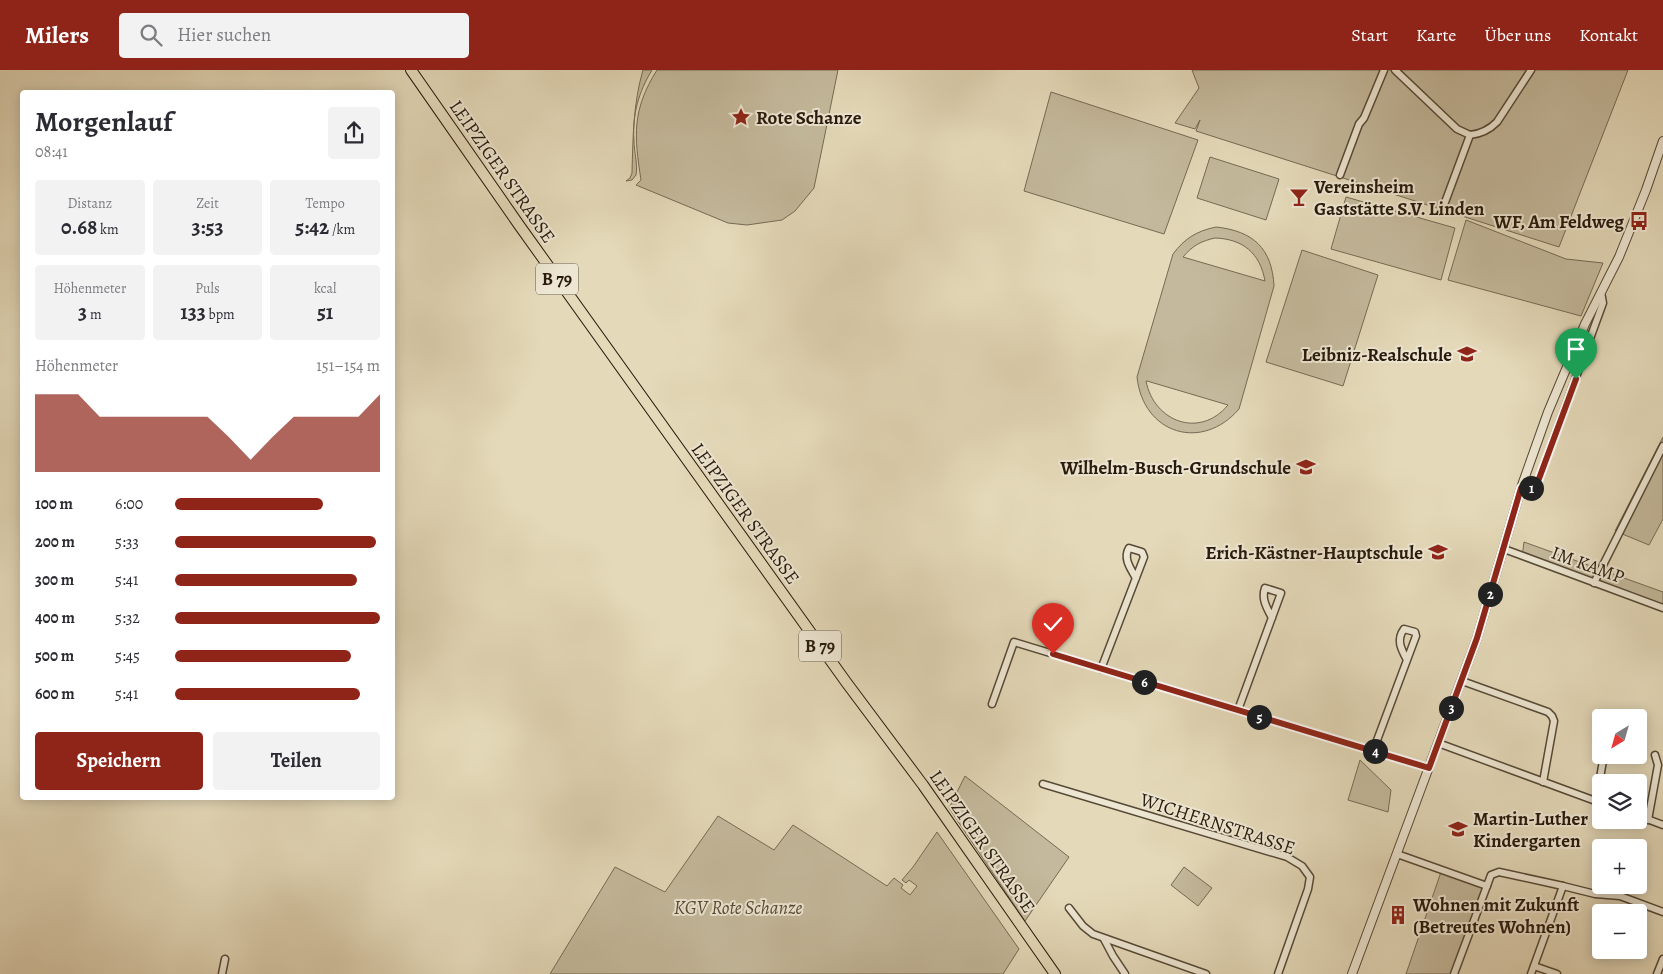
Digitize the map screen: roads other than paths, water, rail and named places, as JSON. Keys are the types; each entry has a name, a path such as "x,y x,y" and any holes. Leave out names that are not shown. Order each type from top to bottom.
{"main road":[{"name":"LEIPZIGER STRASSE","path":"411,70 519,225 835,667 923,785 1055,974"}],"street":[{"path":"1340,175 1359,124 1364,118 1384,70"},
{"path":"1395,70 1457,129 1470,135 1484,132 1497,122 1531,70"},
{"path":"1444,205 1470,135"},
{"path":"1352,974 1477,638 1521,488 1548,412 1565,368 1619,256 1646,190 1663,141"},
{"path":"1521,488 1531,488 1537,484 1603,303 1601,292"},
{"path":"1594,583 1663,446"},
{"name":"IM KAMP","path":"1504,549 1663,608"},
{"path":"1102,669 1136,578"},
{"path":"1238,710 1272,618"},
{"path":"992,704 1014,642 1429,768"},
{"path":"1372,751 1407,660"},
{"path":"1462,681 1548,712 1552,716 1554,721 1543,782"},
{"path":"1438,743 1592,800"},
{"path":"1655,755 1658,765 1648,820 1663,825"},
{"name":"WICHERNSTRASSE","path":"1043,784 1287,858 1302,866 1310,877 1308,889 1278,974"},
{"path":"1398,854 1487,886"},
{"path":"1454,974 1491,876 1499,872 1595,894 1620,896 1663,912"},
{"path":"1531,974 1563,886"},
{"path":"1069,908 1083,926 1093,934 1206,974"},
{"path":"1104,938 1112,956 1125,974"},
{"path":"1657,974 1663,958"},
{"path":"222,974 225,959"},
{"path":"1534,966 1557,974"}],"place":[{"name":"Rote Schanze","path":"741,117"},
{"name":"Vereinsheim Gaststätte S.V. Linden","path":"1299,197"},
{"name":"WF, Am Feldweg","path":"1639,221"},
{"name":"Leibniz-Realschule","path":"1467,354"},
{"name":"Wilhelm-Busch-Grundschule","path":"1306,467"},
{"name":"Erich-Kästner-Hauptschule","path":"1438,552"},
{"name":"Martin-Luther Kindergarten","path":"1458,829"},
{"name":"Wohnen mit Zukunft (Betreutes Wohnen)","path":"1398,915"}],"park label":[{"name":"KGV Rote Schanze","path":"738,907"}]}
